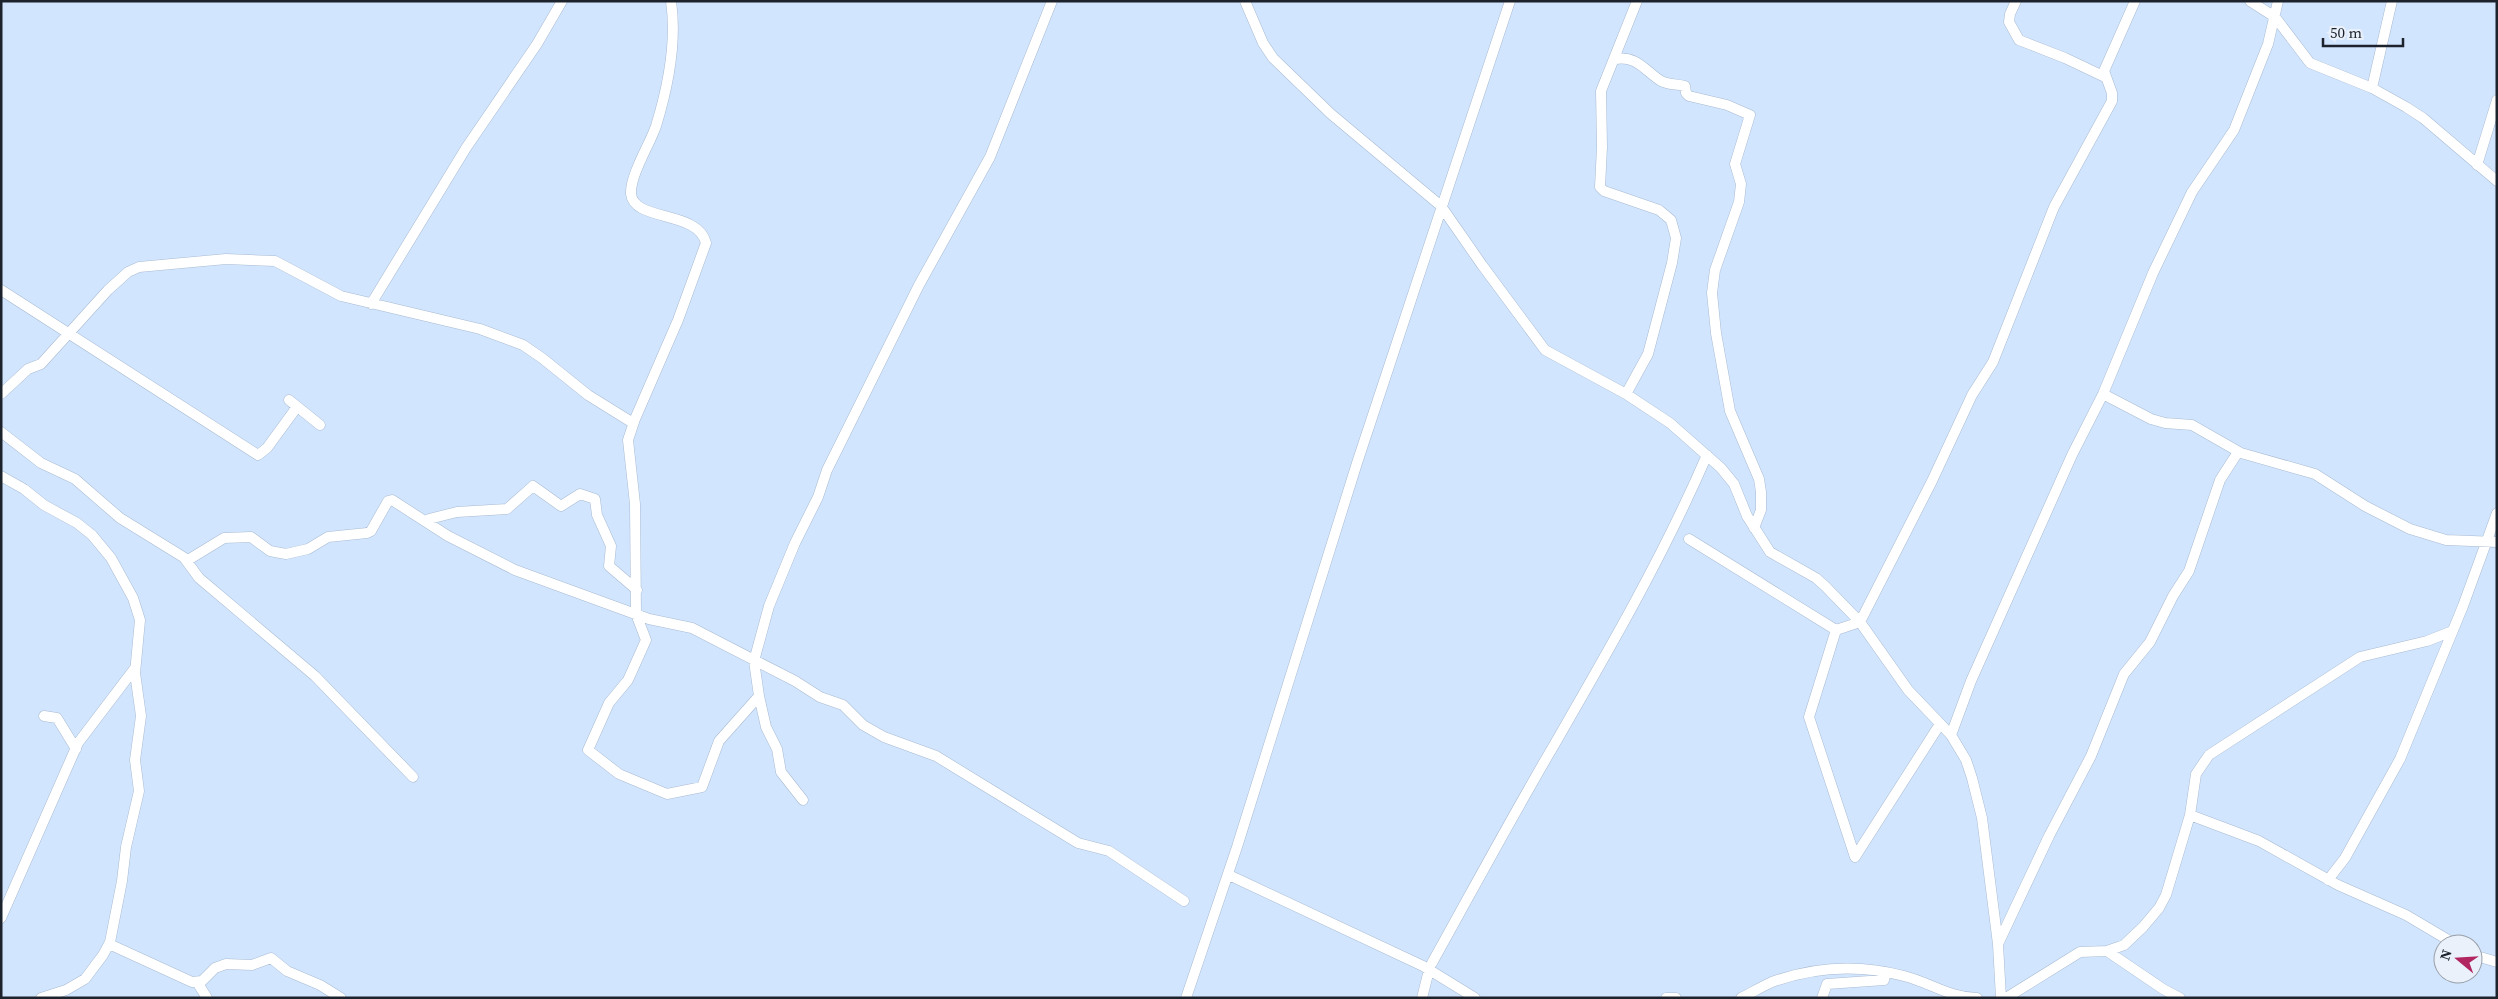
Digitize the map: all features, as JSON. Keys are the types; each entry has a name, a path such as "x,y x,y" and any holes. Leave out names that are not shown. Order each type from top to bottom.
{"street":[{"path":"371,304 466,148 538,44 562,1"},
{"path":"671,1 673,29 669,67 656,126 634,179 633,201 640,208 692,226 703,236 706,244 690,292 633,423 628,440 636,504 636,614 646,640 628,680 609,703 588,750 619,774 667,794 702,787 719,740 759,696"},
{"path":"803,800 781,772 777,749 766,727 759,696 754,661 769,606 795,543 818,497 827,470 919,285 990,157 1052,1"},
{"path":"1244,1 1263,43 1279,65 1331,114 1441,206 1545,350 1626,394 1670,423 1707,455 1731,480 1754,528 1770,552 1816,578 1860,622 1898,677 1951,735 1966,760 1978,796 1998,944 2001,998"},
{"path":"1186,998 1237,847 1354,472 1510,1"},
{"path":"1626,394 1648,354 1672,263 1676,238 1671,220 1660,210 1604,191 1600,187 1602,147 1600,98 1637,1"},
{"path":"2016,1 2010,14 2009,22 2019,40 2065,58 2105,77"},
{"path":"1836,630 1860,622 1928,488 1963,412 1992,362 2054,207 2112,101 2112,92 2105,77 2107,62 2135,1"},
{"path":"2250,1 2275,17 2310,63 2372,88 2423,118 2497,181"},
{"path":"1951,735 1971,680 2072,455 2103,394 2153,272 2192,192 2234,130 2268,44 2278,1"},
{"path":"2372,88 2392,1"},
{"path":"1615,59 1627,59 1637,62 1662,81 1685,86 1686,93 1690,96 1727,105 1750,115 1735,164 1740,184 1740,202 1715,270 1712,293 1718,348 1730,411 1759,479 1762,492 1761,510 1754,528"},
{"path":"2477,165 2497,100"},
{"path":"1,394 28,369 41,364 108,290 128,272 149,265 226,259 275,261 284,264 325,289 371,304 480,330 523,346 542,358 588,395 633,423"},
{"path":"1,290 70,332 122,368 258,455 267,448 294,411 295,405 290,400 320,426"},
{"path":"2103,394 2151,420 2192,425 2238,452 2316,474 2365,506 2425,534 2446,540 2492,541"},
{"path":"1,432 41,463 75,479 120,518 185,559 199,578 315,676 413,777"},
{"path":"1998,944 2048,836 2090,756 2124,674 2150,642 2173,596 2189,571 2220,480 2238,452"},
{"path":"1422,998 1430,966 1549,754 1618,636 1678,521 1707,455"},
{"path":"1,476 86,530 111,558 137,608 140,629 135,668 141,716 135,760 139,791 126,847 122,881 109,944 85,979 66,990 41,998"},
{"path":"430,519 465,511 507,509 533,486 561,506 580,494 595,499 597,515 611,546 609,566 637,590"},
{"path":"185,559 191,560 214,543 228,538 251,537 270,550 286,554 308,549 328,537 366,533 371,531 388,501 392,500 448,536 515,570 660,622 692,628 795,681 820,697 843,705 863,724 884,737 936,756 1078,843 1109,851 1184,901"},
{"path":"2328,880 2345,858 2400,760 2450,632 2492,541 2497,513"},
{"path":"1689,539 1836,630"},
{"path":"1836,630 1809,718 1856,857 1940,724"},
{"path":"2006,998 2080,952 2116,949 2130,940 2163,902 2190,815 2194,782 2199,767 2209,755 2360,657 2427,641 2450,632"},
{"path":"1,918 76,749 135,668"},
{"path":"44,716 57,718 76,749"},
{"path":"2190,815 2259,841 2328,880 2406,915 2438,934"},
{"path":"1231,876 1430,966 1475,998"},
{"path":"109,944 169,973 197,982 207,978 215,968 226,964 252,965 270,958 287,971 313,982 341,998"},
{"path":"2107,951 2163,989 2180,998"},
{"path":"2483,958 2497,962"},
{"path":"1741,998 1769,984 1805,972 1834,967 1886,972 1905,976 1955,996 1977,998"},
{"path":"1822,998 1827,984 1884,980 1886,972"},
{"path":"197,982 207,998"},
{"path":"1666,998 1676,998"}]}
